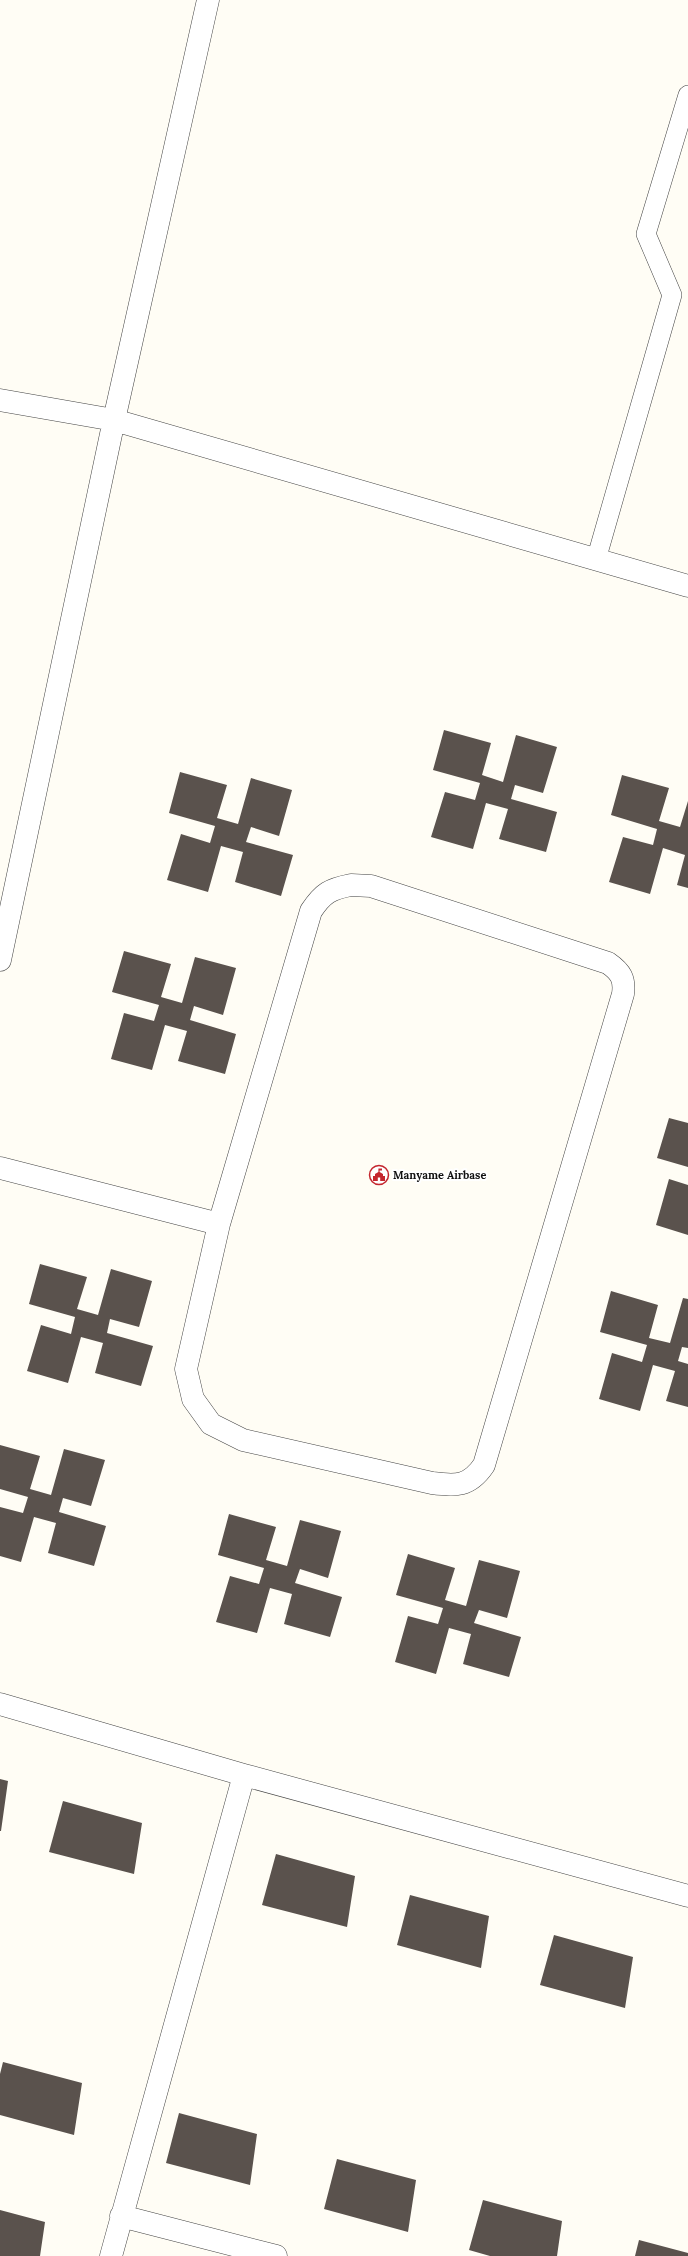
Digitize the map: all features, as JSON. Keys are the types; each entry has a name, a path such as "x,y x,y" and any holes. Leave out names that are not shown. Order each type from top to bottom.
{"street":[{"path":"0,960 114,420 208,0"},
{"path":"0,400 114,420 688,586"},
{"path":"351,885 371,886 608,964 619,971 624,983 623,994 486,1457 477,1474 465,1483 449,1485 432,1482 243,1440 211,1424 193,1400 186,1369 219,1224 311,911 319,900 332,889 351,885"},
{"path":"0,1168 219,1224"},
{"path":"0,1704 244,1775 688,1896"},
{"path":"111,2256 244,1775"},
{"path":"121,2216 276,2256"}],"lane":[{"path":"596,560 672,295 646,234 688,96"}],"building":[{"path":"444,730 491,743 482,775 503,782 516,735 557,747 543,793 515,785 511,799 557,812 546,852 499,839 508,809 486,803 473,849 431,837 445,792 475,800 480,783 433,770"},
{"path":"180,772 227,785 217,818 238,824 251,778 292,790 279,836 251,827 246,842 293,855 281,896 235,882 243,852 221,846 208,892 167,880 181,834 210,843 215,826 169,813"},
{"path":"622,775 669,788 659,821 680,827 688,801 688,888 677,885 685,855 663,848 650,894 609,882 623,837 653,845 657,829 611,815"},
{"path":"124,951 171,964 161,997 182,1003 195,957 236,968 223,1015 194,1006 190,1020 236,1034 225,1074 178,1061 187,1031 165,1025 152,1070 111,1059 124,1013 154,1021 159,1005 112,992"},
{"path":"669,1118 688,1123 688,1167 657,1158"},
{"path":"669,1179 688,1185 688,1235 656,1225"},
{"path":"40,1264 87,1277 77,1309 98,1315 111,1269 152,1281 139,1327 110,1319 107,1333 153,1346 141,1386 95,1373 103,1343 81,1337 68,1383 27,1371 41,1325 71,1334 75,1317 29,1304"},
{"path":"611,1291 658,1305 649,1338 670,1343 683,1298 688,1299 688,1348 682,1347 678,1361 688,1364 688,1407 666,1401 675,1371 653,1365 640,1411 599,1399 612,1353 642,1362 647,1345 600,1332"},
{"path":"0,1445 40,1456 30,1489 51,1495 64,1449 105,1460 91,1506 63,1498 59,1512 106,1526 94,1566 48,1553 56,1523 34,1517 21,1562 0,1556 0,1507 23,1513 28,1497 0,1489"},
{"path":"229,1514 276,1527 266,1560 287,1566 300,1520 341,1531 328,1578 300,1569 295,1583 342,1597 330,1637 284,1624 292,1594 270,1588 257,1633 216,1622 230,1576 259,1584 264,1568 218,1555"},
{"path":"408,1554 455,1568 445,1600 466,1606 479,1560 520,1571 507,1618 479,1610 474,1623 521,1637 509,1677 463,1664 471,1634 449,1628 436,1674 395,1662 408,1616 438,1624 443,1608 396,1595"},
{"path":"0,1779 8,1781 1,1831 0,1831"},
{"path":"63,1801 142,1823 134,1874 49,1852"},
{"path":"276,1854 355,1876 347,1927 262,1905"},
{"path":"410,1895 489,1916 481,1968 397,1945"},
{"path":"554,1935 633,1957 625,2008 540,1985"},
{"path":"3,2062 82,2083 74,2135 0,2115 0,2074"},
{"path":"179,2113 257,2134 250,2185 166,2163"},
{"path":"337,2159 416,2180 408,2232 324,2209"},
{"path":"483,2200 562,2221 557,2256 490,2256 469,2250"},
{"path":"0,2210 45,2222 40,2256 0,2256"},
{"path":"639,2240 688,2253 688,2256 635,2256"}],"place":[{"name":"Manyame Airbase","path":"379,1175"}]}
